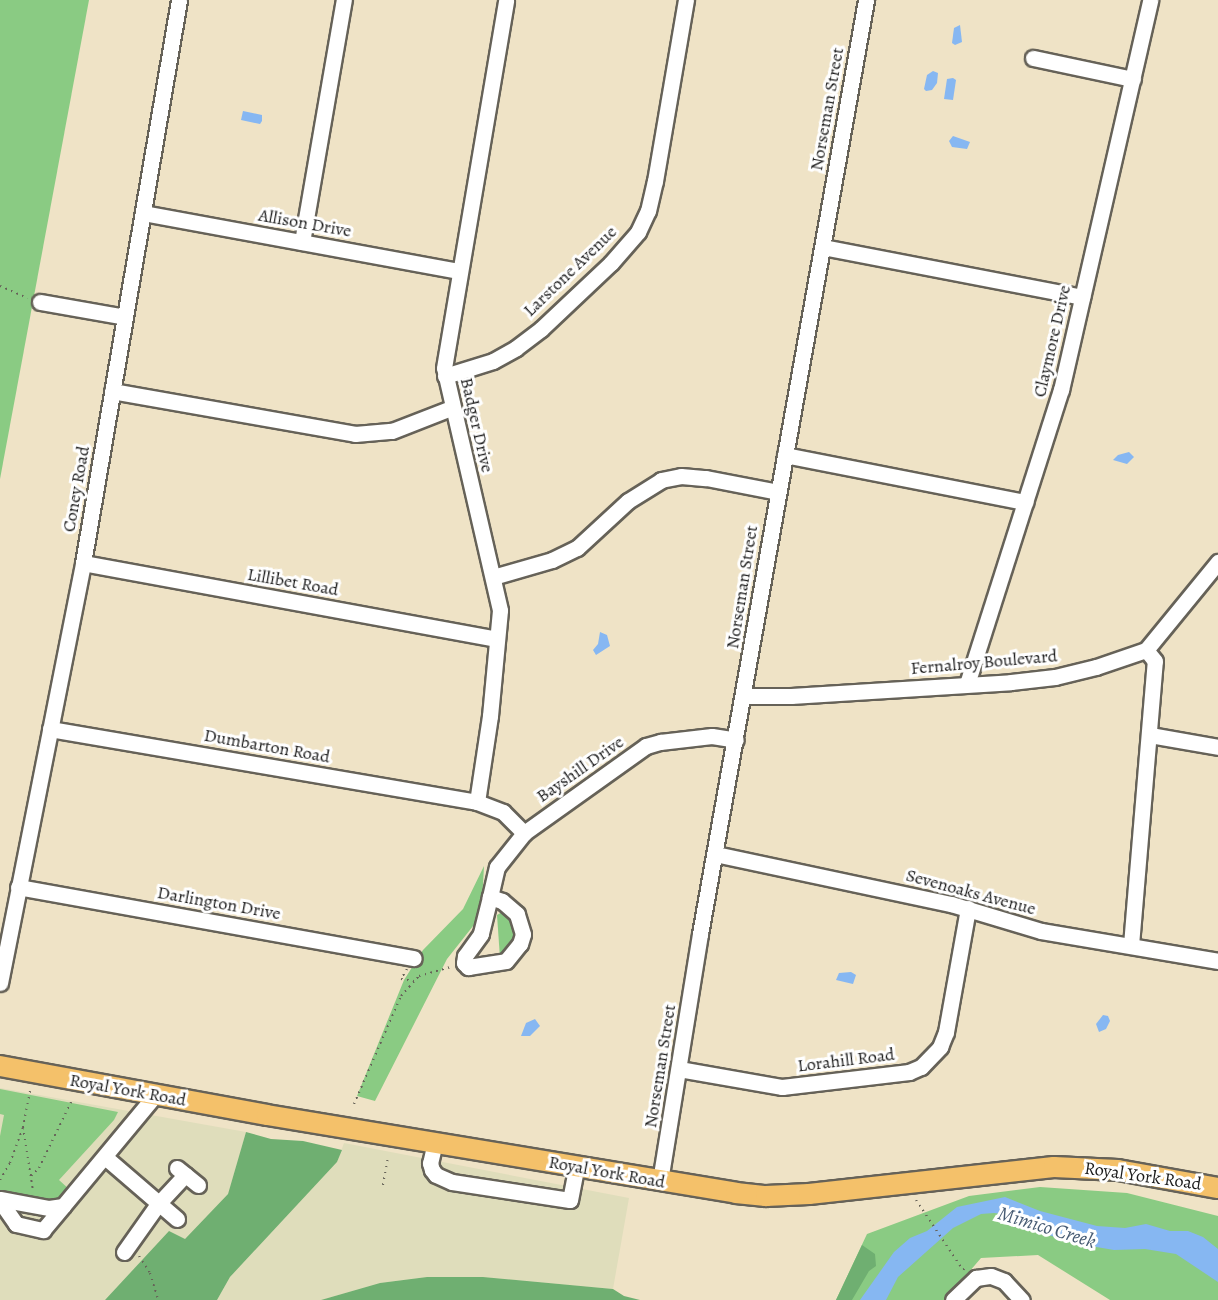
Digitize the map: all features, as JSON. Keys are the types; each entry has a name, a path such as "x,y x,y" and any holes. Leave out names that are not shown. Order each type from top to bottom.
{"main road":[{"name":"Royal York Road","path":"0,1066 576,1168 766,1196 809,1194 1018,1169 1081,1167 1158,1175 1218,1188"}],"street":[{"name":"Coney Road","path":"0,983 83,563 179,0"},
{"path":"302,242 344,0"},
{"name":"Badger Drive","path":"477,801 500,615 493,577 451,408 445,376 446,348 506,0"},
{"name":"Larstone Avenue","path":"445,376 493,361 516,348 604,270 638,232 648,211 655,181 686,0"},
{"name":"Norseman Street","path":"660,1181 778,492 866,0"},
{"name":"Claymore Drive","path":"967,684 1061,390 1150,0"},
{"path":"1033,58 1133,80"},
{"name":"Allison Drive","path":"143,213 459,271"},
{"path":"823,247 1082,297"},
{"path":"40,302 125,317"},
{"path":"112,391 356,434 392,431 451,408"},
{"path":"785,455 1025,502"},
{"path":"493,577 552,560 577,548 628,501 661,480 681,476 706,478 778,492"},
{"name":"Lillibet Road","path":"83,563 497,639"},
{"path":"1131,945 1155,661 1146,650 1218,563"},
{"name":"Fernalroy Boulevard","path":"744,696 791,696 1055,677 1096,667 1146,650"},
{"name":"Dumbarton Road","path":"50,729 477,801"},
{"path":"1150,735 1218,747"},
{"name":"Bayshill Drive","path":"464,963 469,948 485,924 497,867 524,833 646,746 660,742 712,736 736,740"},
{"path":"477,801 503,812 524,833"},
{"name":"Sevenoaks Avenue","path":"715,854 968,908 1041,931 1218,961"},
{"name":"Darlington Drive","path":"18,887 414,958"},
{"path":"464,963 475,967 498,964 514,954 520,944 523,934 517,914 502,901 490,897"},
{"name":"Lorahill Road","path":"679,1069 782,1087 909,1072 921,1067 940,1047 946,1032 968,908"},
{"path":"0,1200 16,1224 43,1230 155,1095"},
{"path":"435,1142 430,1163 432,1170 452,1182 570,1200 576,1168"},
{"path":"105,1157 177,1219"},
{"path":"126,1250 181,1172 198,1185"},
{"path":"0,1200 49,1208 63,1206"},
{"path":"953,1300 976,1278 997,1277 1022,1300"}],"path":[{"path":"0,286 40,302"},
{"path":"354,1104 400,996 407,987 419,976 433,970 464,963"},
{"path":"0,1180 10,1163 23,1127 30,1091"},
{"path":"31,1176 39,1168 72,1101"},
{"path":"23,1127 36,1205"},
{"path":"383,1185 388,1158"},
{"path":"916,1200 964,1269"},
{"path":"126,1250 145,1262 158,1300"}],"shaded area":[{"path":"0,1088 246,1132 228,1194 185,1239 105,1300 0,1300"},
{"path":"344,1143 629,1198 613,1289 483,1277 427,1277 380,1283 321,1300 217,1300 230,1277 337,1162"}],"green space":[{"path":"0,0 89,0 0,479"},
{"path":"484,866 482,903 477,921 447,959 375,1101 357,1096 404,980 423,950 463,909"},
{"path":"504,911 511,918 515,935 513,944 500,958 497,915"},
{"path":"0,1089 118,1112 114,1120 59,1180 70,1190 60,1199 53,1201 0,1193 0,1136 4,1115 0,1114"},
{"path":"246,1132 271,1139 303,1141 342,1150 337,1162 230,1277 217,1300 105,1300 169,1231 185,1239 228,1194"},
{"path":"1040,1187 1127,1193 1218,1216 1218,1300 1110,1300 1038,1255 981,1258 945,1300 836,1300 867,1234 969,1196"},
{"path":"862,1245 875,1254 876,1266 869,1271 852,1300 836,1300"},
{"path":"427,1277 483,1277 613,1289 624,1296 640,1300 321,1300 380,1283"}],"water":[{"path":"960,25 962,42 955,45 952,43 954,28"},
{"path":"933,71 938,73 937,83 932,90 926,91 924,89 927,75"},
{"path":"947,79 956,80 953,100 944,99"},
{"path":"243,111 262,115 262,121 260,124 241,120"},
{"path":"953,136 970,142 967,149 952,147 949,141"},
{"path":"1129,452 1134,457 1127,464 1113,460 1118,455"},
{"path":"600,632 607,635 610,646 596,655 593,650 598,644"},
{"path":"851,972 856,975 853,984 836,980 839,973"},
{"path":"1103,1015 1108,1016 1110,1021 1106,1029 1099,1032 1096,1024"},
{"path":"535,1019 540,1026 530,1036 521,1036 526,1023"},
{"name":"Mimico Creek","path":"1005,1197 1040,1211 1097,1226 1125,1228 1146,1224 1170,1231 1188,1231 1203,1237 1218,1249 1218,1282 1176,1254 1145,1249 1114,1250 1073,1243 1013,1223 1002,1214 994,1213 981,1214 953,1228 898,1277 886,1300 860,1300 894,1252 910,1238 927,1231 957,1207"}]}
